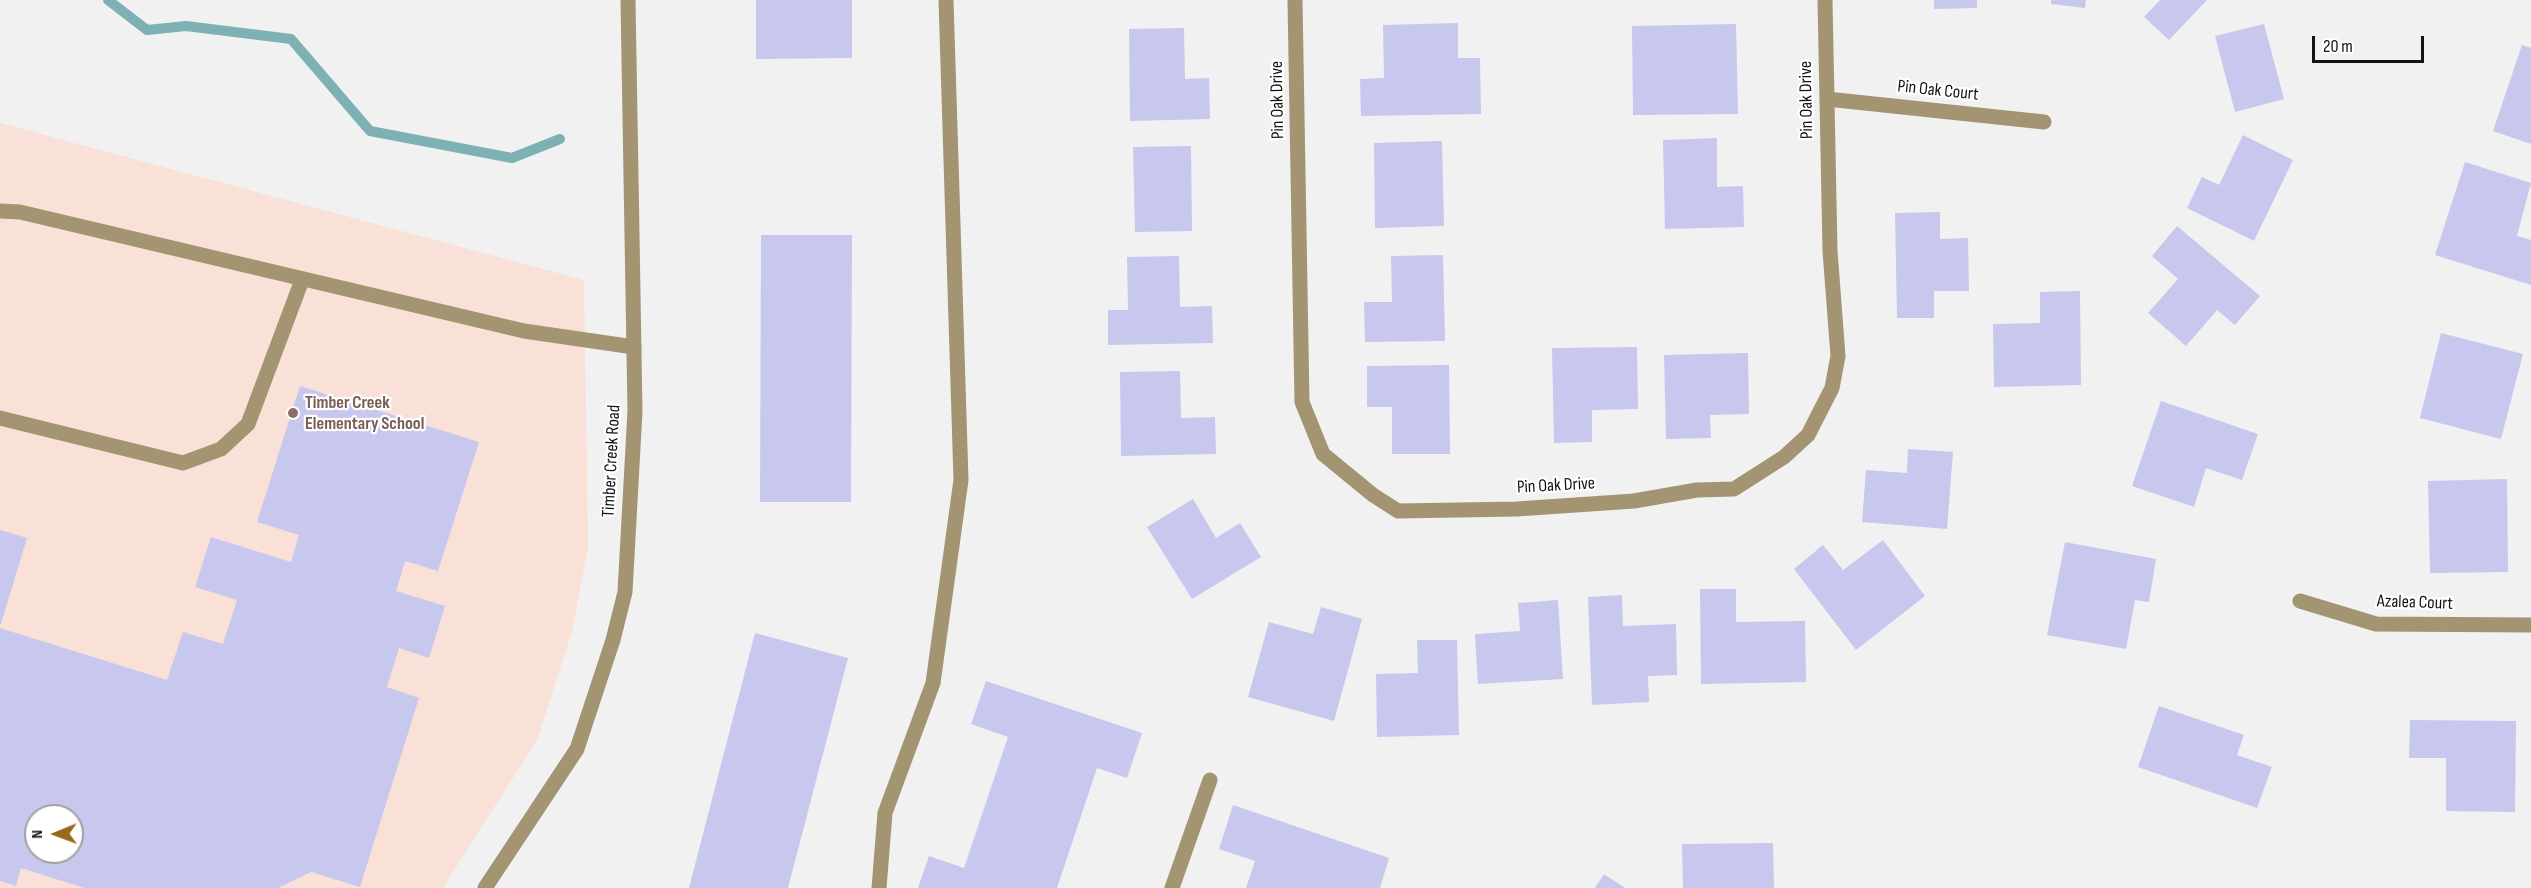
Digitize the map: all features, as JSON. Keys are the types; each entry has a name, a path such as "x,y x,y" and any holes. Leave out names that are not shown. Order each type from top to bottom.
{"street":[{"name":"Timber Creek Road","path":"485,888 577,749 614,640 625,592 635,411 628,0"},
{"path":"878,886 885,813 933,683 961,480 946,0"},
{"name":"Pin Oak Drive","path":"1295,0 1302,402 1323,454 1372,495 1398,511 1517,508 1634,501 1696,490 1734,489 1784,457 1808,435 1832,388 1838,356 1830,251 1825,0"},
{"name":"Pin Oak Court","path":"1827,99 2044,122"},
{"path":"0,211 20,212 524,331 634,346"},
{"path":"0,418 183,462 221,449 248,424 302,280"},
{"name":"Azalea Court","path":"2300,601 2376,624 2531,625"},
{"path":"1172,888 1210,780"}],"shaded area":[{"name":"Timber Creek Elementary School","path":"0,123 584,280 588,546 572,632 537,740 443,888 0,888"}],"building":[{"path":"756,0 852,0 852,58 756,59"},
{"path":"1934,0 1977,0 1977,8 1934,9"},
{"path":"2051,0 2086,0 2085,8 2051,4"},
{"path":"2160,0 2207,0 2169,40 2144,17"},
{"path":"1458,23 1458,58 1480,58 1481,114 1361,116 1360,79 1384,78 1383,25"},
{"path":"1736,24 1738,114 1633,115 1632,26"},
{"path":"2264,24 2284,99 2235,112 2215,36"},
{"path":"1184,28 1185,79 1209,78 1210,119 1130,121 1129,29"},
{"path":"2522,45 2531,48 2531,144 2493,131"},
{"path":"2243,135 2293,160 2254,241 2187,208 2202,177 2219,185"},
{"path":"1717,138 1717,187 1743,186 1744,227 1665,229 1663,140"},
{"path":"1442,141 1444,226 1375,228 1374,143"},
{"path":"1191,146 1192,231 1135,232 1133,147"},
{"path":"2465,162 2531,183 2517,236 2531,240 2531,285 2435,255"},
{"path":"1940,212 1940,239 1968,238 1969,291 1934,291 1934,318 1897,318 1895,213"},
{"path":"2177,226 2260,296 2235,325 2217,310 2186,346 2148,313 2178,279 2152,256"},
{"path":"761,235 852,235 851,502 760,502"},
{"path":"1443,255 1445,341 1365,342 1364,302 1392,302 1391,256"},
{"path":"1179,256 1180,307 1212,306 1213,343 1108,345 1108,310 1128,310 1127,257"},
{"path":"2080,291 2081,385 1994,387 1993,324 2040,323 2040,292"},
{"path":"2441,333 2523,354 2501,439 2420,418"},
{"path":"1637,347 1638,409 1592,410 1592,442 1554,443 1552,348"},
{"path":"1748,353 1749,414 1710,415 1711,438 1666,439 1664,355"},
{"path":"1449,365 1450,454 1392,454 1392,407 1367,407 1367,366"},
{"path":"1180,371 1181,418 1215,417 1216,454 1121,456 1120,372"},
{"path":"300,386 479,442 438,571 405,561 396,591 445,606 429,658 399,648 387,687 419,698 360,887 311,872 278,888 84,888 21,868 16,886 0,881 0,628 167,680 183,632 223,644 237,600 195,587 211,537 291,562 299,535 257,522"},
{"path":"2161,401 2258,434 2242,480 2206,468 2194,507 2132,486"},
{"path":"1908,449 1953,452 1947,529 1862,522 1866,470 1907,473"},
{"path":"2507,479 2508,572 2430,573 2428,481"},
{"path":"1193,499 1216,538 1240,523 1261,557 1192,599 1147,527"},
{"path":"0,530 27,538 1,624 0,624"},
{"path":"1883,540 1925,596 1856,650 1794,569 1823,545 1843,570"},
{"path":"2065,542 2156,559 2149,602 2135,600 2126,649 2047,635"},
{"path":"1700,589 1736,589 1736,622 1805,621 1806,682 1701,684"},
{"path":"1622,595 1623,626 1676,624 1677,675 1648,676 1649,702 1592,705 1588,597"},
{"path":"1558,600 1563,679 1478,684 1475,634 1520,631 1518,603"},
{"path":"1321,607 1362,619 1334,721 1248,697 1269,622 1313,634"},
{"path":"755,633 848,658 788,888 689,888"},
{"path":"1417,640 1457,640 1459,735 1377,737 1376,674 1418,673"},
{"path":"986,681 1142,733 1127,778 1097,768 1057,888 918,888 929,856 964,868 1008,737 971,724"},
{"path":"2159,706 2244,735 2237,755 2272,767 2257,808 2138,767"},
{"path":"2410,720 2516,721 2515,812 2446,811 2446,758 2409,758"},
{"path":"1233,805 1389,858 1380,888 1246,888 1255,861 1219,849"},
{"path":"1773,843 1774,888 1683,888 1682,844"},
{"path":"1604,874 1625,888 1595,888"}],"waterway":[{"path":"108,0 147,30 186,26 291,39 370,131 512,158 560,139"}],"place":[{"name":"Timber Creek Elementary School","path":"293,413"}]}
